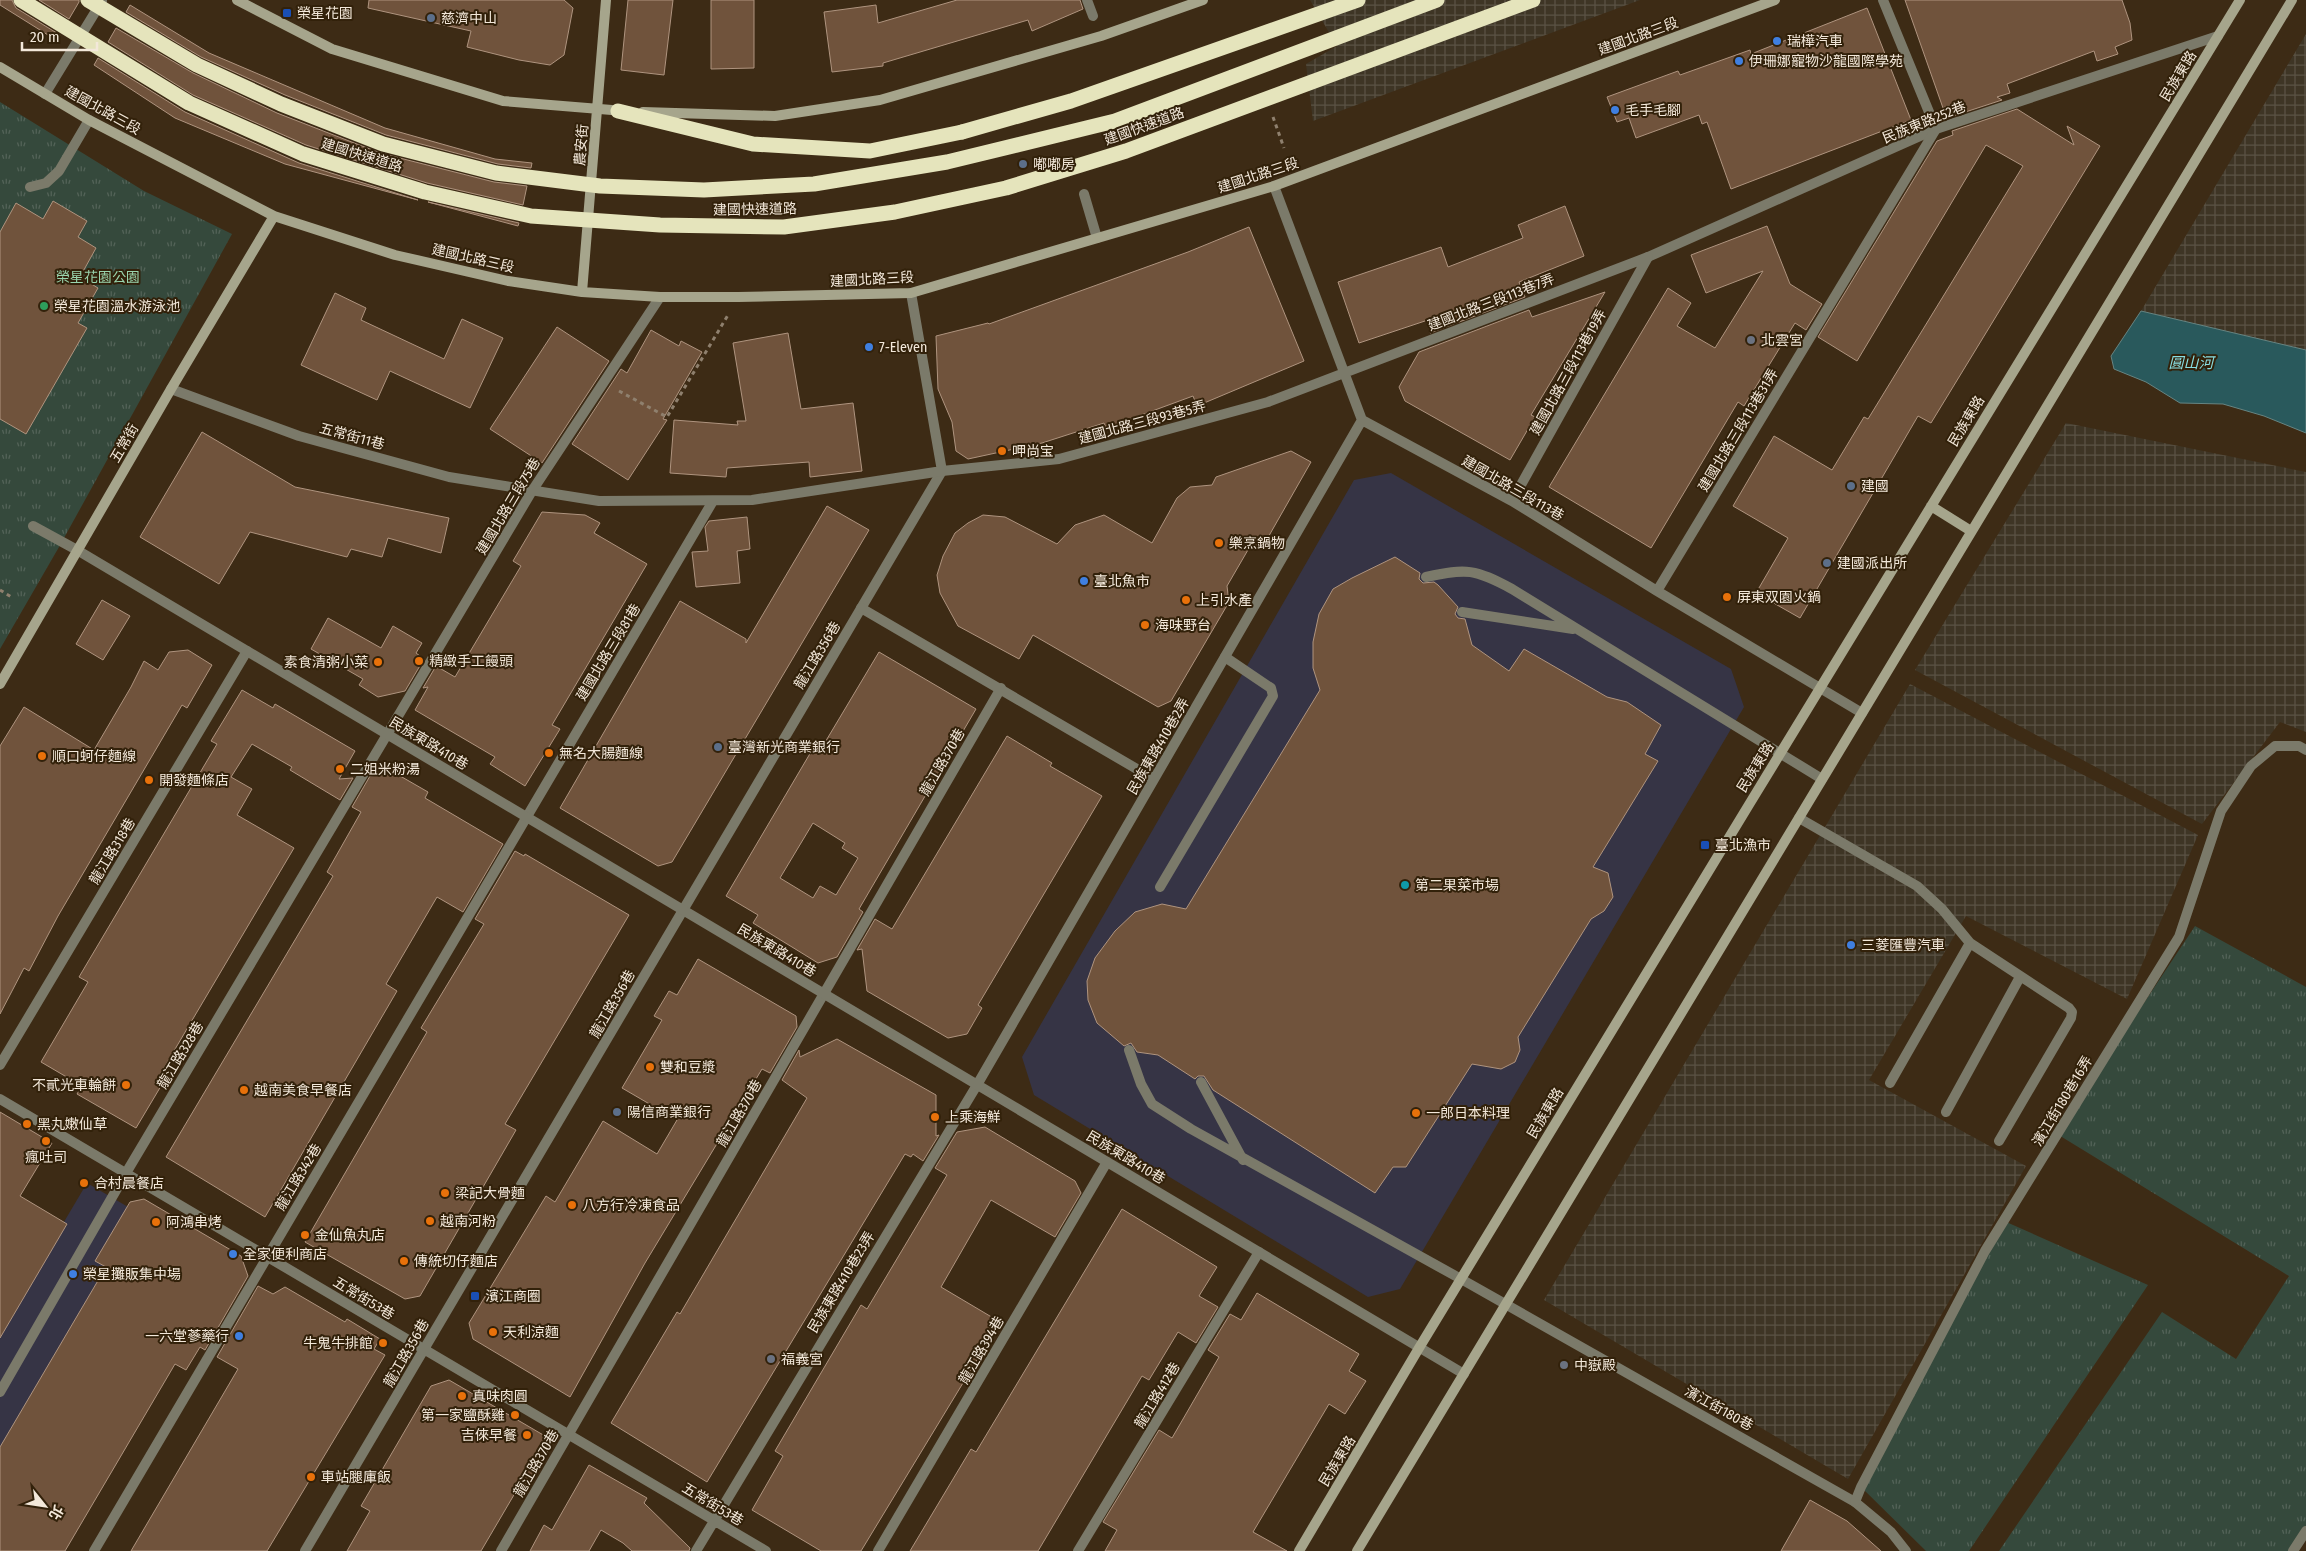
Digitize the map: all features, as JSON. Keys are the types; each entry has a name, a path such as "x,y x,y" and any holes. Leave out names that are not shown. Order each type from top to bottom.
{"highway":[{"name":"建國快速道路","path":"21,0 189,102 303,154 425,192 531,216 660,225 784,227 895,212 1016,185 1126,151 1532,0"},
{"name":"建國快速道路","path":"88,0 197,65 281,104 383,144 496,173 600,186 704,190 814,184 937,164 1115,121 1437,0"},
{"path":"618,111 752,144 870,152 962,132 1071,101 1358,0"}],"street":[{"path":"45,94 103,0"},
{"path":"237,0 332,49 503,101 618,111 775,116 880,100 1101,36 1204,0"},
{"name":"農安街","path":"582,292 606,0"},
{"path":"1087,0 1093,16"},
{"name":"建國北路三段","path":"0,67 89,120 274,216 395,255 508,281 582,292 660,297 911,293 1274,186 1775,0"},
{"path":"1883,0 1936,129"},
{"name":"民族東路","path":"1298,1551 1820,687 2240,0"},
{"path":"1357,1551 2292,0"},
{"name":"民族東路252巷","path":"1648,257 1936,129 2218,36"},
{"path":"30,187 46,183 59,171 89,120"},
{"name":"建國北路三段113巷31弄","path":"1657,591 1936,129"},
{"path":"1274,186 1362,420"},
{"path":"1084,194 1097,238"},
{"name":"五常街","path":"0,684 274,216"},
{"name":"建國北路三段113巷7弄","path":"1344,373 1648,257"},
{"name":"建國北路三段113巷19弄","path":"1512,501 1648,257"},
{"path":"911,293 942,471"},
{"name":"建國北路三段75巷","path":"387,735 532,491 660,297"},
{"name":"建國北路三段93巷5弄","path":"713,501 752,500 942,471 1059,459 1268,402 1344,373"},
{"name":"五常街11巷","path":"171,389 299,436 448,477 599,500 713,501"},
{"name":"建國北路三段113巷","path":"1362,420 1512,501 1657,591 1862,712"},
{"name":"民族東路410巷2弄","path":"977,1085 1362,420"},
{"name":"龍江路356巷","path":"305,1551 942,471"},
{"name":"建國北路三段81巷","path":"527,817 713,501"},
{"path":"1931,506 1971,530"},
{"name":"民族東路410巷","path":"33,526 77,550 1464,1374"},
{"path":"1426,577 1458,570 1484,574 1512,589 1822,779"},
{"path":"861,608 1154,779"},
{"path":"1462,612 1579,630"},
{"name":"龍江路318巷","path":"0,1065 247,651"},
{"path":"1160,887 1273,696 1271,688 1225,657"},
{"name":"龍江路370巷","path":"501,1551 1001,688"},
{"name":"龍江路328巷","path":"0,1392 126,1173 387,735"},
{"name":"濱江街180巷16弄","path":"1856,1502 1861,1487 1985,1251 2179,937 2221,811 2251,766 2275,746 2299,746 2306,750"},
{"name":"龍江路342巷","path":"94,1551 527,817"},
{"path":"1799,818 1918,886 1942,909 1970,943 2069,1008 2072,1012 2071,1018 1999,1141"},
{"path":"1890,1082 1970,943"},
{"path":"1946,1112 2020,977"},
{"name":"濱江街180巷","path":"1129,1050 1141,1084 1152,1104 1190,1129 1506,1304 1856,1502 1891,1532 1906,1551"},
{"path":"1201,1082 1243,1160"},
{"name":"民族東路410巷23弄","path":"696,1551 977,1085"},
{"name":"五常街53巷","path":"0,1099 766,1551"},
{"name":"龍江路394巷","path":"878,1551 1107,1162"},
{"name":"龍江路412巷","path":"1078,1551 1259,1252"},
{"path":"2293,1551 2306,1531"}],"path":[{"path":"604,383 667,417 738,297"},
{"path":"0,590 13,598"}],"shaded area":[{"path":"1310,0 1640,0 1313,121 1306,64 1337,46"},
{"path":"2306,34 2306,350 2141,311"},
{"path":"2066,423 2306,472 2306,732 2280,722 2202,824 1915,670"},
{"path":"1391,473 1731,669 1744,707 1400,1289 1368,1297 1034,1095 1022,1057 1354,480"},
{"path":"1910,684 2198,835 2127,999 1966,916 1869,1080 2026,1166 1848,1479 1544,1300"},
{"name":"榮星攤販集中場","path":"87,1183 147,1218 0,1466 0,1330"}],"green space":[{"name":"榮星花園公園","path":"0,102 144,191 232,234 59,547 0,649"},
{"path":"2195,926 2306,987 2306,1531 2293,1551 1999,1551 2162,1312 2236,1359 2289,1276 2057,1134"},
{"path":"2004,1221 2148,1285 1969,1551 1926,1551 1861,1487"}],"water":[{"name":"圓山河","path":"2141,311 2306,350 2306,433 2264,416 2223,404 2180,403 2146,382 2114,369 2111,356"}],"building":[{"path":"0,0 12,0 16,8 60,35 56,40 0,5"},
{"path":"39,0 79,0 79,2 69,19"},
{"path":"369,0 564,0 573,8 564,55 550,65 519,60 467,47 471,31 368,8"},
{"path":"628,0 673,0 664,75 621,70"},
{"path":"711,0 754,0 754,68 711,69"},
{"path":"957,0 1080,0 1083,9 1032,31 1028,20 883,63 883,66 832,72 824,12 876,5 878,23"},
{"path":"1905,0 2122,0 2130,23 2132,40 2115,47 2118,54 2097,61 2094,51 2007,84 2010,93 1997,97 2002,100 1947,118 1955,103 1943,108"},
{"path":"130,5 209,53 385,128 495,159 532,163 531,168 498,164 386,135 285,95 201,57 126,12"},
{"path":"1867,8 1911,120 1731,189 1707,122 1702,124 1699,115 1636,138 1629,118 1617,122 1607,97 1678,71 1680,75 1750,50 1751,54"},
{"path":"116,28 193,73 277,113 380,153 494,182 527,186 523,205 427,183 306,145 193,95 108,42"},
{"path":"98,58 185,112 299,163 418,200 285,164 175,118 94,65"},
{"path":"2017,109 2074,145 2067,126 2100,146 1931,423 1918,416 1800,618 1756,593 1788,538 1733,506 1774,436 1832,470 1864,417 1868,419 2023,166 1986,145 1857,361 1818,337 1937,141 1953,135 1952,131"},
{"name":"榮星花園溫水游泳池","path":"53,201 87,221 78,237 96,248 80,277 98,288 78,323 87,328 26,434 0,419 0,232 16,203 43,219"},
{"path":"428,202 519,223 518,226"},
{"path":"1565,206 1584,256 1519,282 1525,297 1430,333 1440,316 1359,343 1338,282 1441,247 1448,267 1523,238 1518,225"},
{"path":"1767,226 1790,284 1822,304 1806,330 1795,323 1744,406 1738,402 1651,548 1549,487 1668,288 1691,303 1677,326 1715,348 1763,271 1706,293 1691,255"},
{"path":"1249,227 1304,361 1197,406 1193,396 1106,428 1104,423 1042,443 968,459 956,451 952,422 938,389 936,336 989,324 1188,252"},
{"path":"1605,292 1531,415 1535,417 1510,460 1405,401 1399,387 1419,352 1529,310 1532,317"},
{"path":"335,293 366,308 361,320 444,359 462,319 503,338 470,408 390,371 377,400 301,365"},
{"path":"557,327 609,361 542,463 490,429"},
{"path":"651,330 679,346 681,341 702,352 663,419 667,420 628,480 572,444 621,369 627,373"},
{"path":"788,333 801,409 853,403 862,471 810,477 809,462 727,468 726,477 670,473 674,420 738,425 737,421 746,421 733,343"},
{"path":"202,432 295,487 449,518 441,553 388,538 382,557 351,549 347,557 250,532 219,584 140,537"},
{"name":"臺北魚市","path":"1291,451 1311,462 1262,548 1252,543 1227,586 1229,602 1171,701 1158,707 1033,635 1019,659 958,626 940,593 937,575 943,556 955,533 983,515 1005,517 1057,544 1075,525 1104,515 1152,543 1177,498 1190,487 1212,485 1216,477"},
{"path":"827,506 869,530 672,862 658,866 560,808 680,601 746,639 746,643"},
{"path":"542,512 585,515 600,523 594,533 647,564 552,725 560,729 525,786 490,764 495,757 415,710 428,687 423,688 436,666 455,677 521,566 513,561"},
{"path":"747,517 750,549 737,551 740,583 696,587 692,552 708,551 705,527 709,521"},
{"name":"第二果菜市場","path":"1395,557 1420,573 1419,579 1423,583 1434,582 1438,585 1458,607 1455,614 1458,618 1465,619 1472,645 1509,671 1524,649 1607,697 1627,702 1661,725 1645,754 1658,761 1593,867 1608,873 1613,897 1604,911 1591,919 1518,1037 1520,1050 1515,1062 1501,1069 1472,1064 1406,1167 1393,1167 1375,1193 1213,1090 1204,1076 1198,1076 1195,1079 1158,1055 1137,1052 1131,1043 1124,1046 1097,1023 1088,1000 1087,981 1095,958 1115,931 1135,912 1162,904 1186,909 1320,690 1313,668 1313,642 1319,614 1333,589"},
{"path":"102,600 130,616 103,660 76,644"},
{"path":"328,618 381,648 393,626 422,643 416,653 424,659 405,691 378,697 359,685 363,679 311,649"},
{"path":"188,650 212,665 187,708 182,705 58,916 29,971 24,968 0,1014 0,746 24,707 94,750 144,661 158,670 169,652"},
{"path":"879,652 976,709 859,909 863,912 837,957 818,963 753,923 758,915 726,896 818,740 824,744","holes":["813,823 845,843 842,848 858,858 836,895 820,886 813,898 780,878"]},
{"path":"242,690 273,708 275,704 355,751 339,779 353,778 340,800 290,770 292,767 252,744 231,777 252,789 237,815 294,848 155,1083 161,1086 136,1128 77,1094 82,1086 41,1062 88,982 79,977 217,744 211,741"},
{"path":"1007,736 1052,763 1050,766 1102,796 978,1005 982,1008 967,1034 948,1038 867,991 862,949 857,950 875,919 892,929"},
{"path":"395,773 428,792 425,798 503,844 463,912 437,897 386,984 397,991 265,1217 166,1157 333,876 327,872 361,812 352,807 370,776"},
{"path":"515,851 524,856 525,854 629,915 505,1124 516,1130 420,1296 405,1299 305,1242 427,1032 421,1028 484,924 475,919"},
{"path":"698,959 796,1016 797,1027 770,1073 762,1069 645,1263 570,1397 473,1339 469,1323 546,1196 555,1202 603,1121 657,1154 677,1120 622,1088 662,1020 654,1016 669,991 677,995"},
{"path":"837,1039 936,1095 936,1136 939,1135 923,1161 913,1154 911,1157 905,1154 707,1482 611,1423 677,1312 680,1314 807,1098 782,1080 799,1050 800,1057"},
{"path":"0,1112 52,1143 20,1196 67,1224 0,1338"},
{"path":"985,1127 1075,1181 1081,1193 1055,1237 991,1200 941,1287 1000,1322 861,1551 821,1551 752,1510 783,1456 775,1451 861,1305 867,1309 947,1175 935,1168 957,1132"},
{"path":"144,1199 241,1256 248,1276 205,1350 200,1347 186,1370 175,1364 65,1551 0,1551 0,1447 106,1267 95,1261 130,1202"},
{"path":"1122,1209 1217,1267 1199,1296 1218,1307 1196,1343 1178,1332 1149,1380 1142,1376 1038,1551 910,1551 971,1449 976,1452"},
{"path":"258,1286 273,1294 285,1287 345,1322 347,1319 380,1339 374,1349 385,1355 267,1551 131,1551 238,1369 217,1357"},
{"path":"1257,1293 1359,1354 1349,1371 1366,1381 1345,1414 1329,1404 1253,1532 1287,1551 1105,1551 1117,1530 1103,1522 1159,1430 1172,1438 1219,1357 1208,1350 1230,1314 1241,1320"},
{"path":"449,1380 545,1436 549,1449 525,1492 518,1488 481,1551 347,1551 370,1511 361,1506 431,1386"},
{"path":"589,1465 647,1498 644,1503 690,1548 689,1551 632,1551 623,1543 601,1530 589,1551 530,1551 544,1525 552,1530"},
{"path":"1810,1500 1847,1521 1881,1551 1781,1551"}],"place":[{"name":"榮星花園","path":"287,13"},
{"name":"慈濟中山","path":"431,18"},
{"name":"瑞樺汽車","path":"1777,41"},
{"name":"伊珊娜寵物沙龍國際學苑","path":"1739,61"},
{"name":"毛手毛腳","path":"1615,110"},
{"name":"嘟嘟房","path":"1023,164"},
{"name":"榮星花園溫水游泳池","path":"44,306"},
{"name":"北雲宮","path":"1751,340"},
{"name":"7-Eleven","path":"869,347"},
{"name":"呷尚宝","path":"1002,451"},
{"name":"建國","path":"1851,486"},
{"name":"樂烹鍋物","path":"1219,543"},
{"name":"建國派出所","path":"1827,563"},
{"name":"臺北魚市","path":"1084,581"},
{"name":"屏東双園火鍋","path":"1727,597"},
{"name":"上引水產","path":"1186,600"},
{"name":"海味野台","path":"1145,625"},
{"name":"精緻手工饅頭","path":"419,661"},
{"name":"素食清粥小菜","path":"378,662"},
{"name":"臺灣新光商業銀行","path":"718,747"},
{"name":"無名大腸麵線","path":"549,753"},
{"name":"順口蚵仔麵線","path":"42,756"},
{"name":"二姐米粉湯","path":"340,769"},
{"name":"開發麵條店","path":"149,780"},
{"name":"臺北漁市","path":"1705,845"},
{"name":"第二果菜市場","path":"1405,885"},
{"name":"三菱匯豐汽車","path":"1851,945"},
{"name":"雙和豆漿","path":"650,1067"},
{"name":"不貳光車輪餅","path":"126,1085"},
{"name":"越南美食早餐店","path":"244,1090"},
{"name":"陽信商業銀行","path":"617,1112"},
{"name":"一郎日本料理","path":"1416,1113"},
{"name":"上乘海鮮","path":"935,1117"},
{"name":"黑丸嫩仙草","path":"27,1124"},
{"name":"瘋吐司","path":"46,1141"},
{"name":"合村晨餐店","path":"84,1183"},
{"name":"梁記大骨麵","path":"445,1193"},
{"name":"八方行冷凍食品","path":"572,1205"},
{"name":"越南河粉","path":"430,1221"},
{"name":"阿鴻串烤","path":"156,1222"},
{"name":"金仙魚丸店","path":"305,1235"},
{"name":"全家便利商店","path":"233,1254"},
{"name":"傳統切仔麵店","path":"404,1261"},
{"name":"榮星攤販集中場","path":"73,1274"},
{"name":"濱江商圈","path":"475,1296"},
{"name":"天利涼麵","path":"493,1332"},
{"name":"一六堂蔘藥行","path":"239,1336"},
{"name":"牛鬼牛排館","path":"383,1343"},
{"name":"福義宮","path":"771,1359"},
{"name":"中嶽殿","path":"1564,1365"},
{"name":"真味肉圓","path":"462,1396"},
{"name":"第一家鹽酥雞","path":"515,1415"},
{"name":"吉倈早餐","path":"527,1435"},
{"name":"車站腿庫飯","path":"311,1477"}]}
